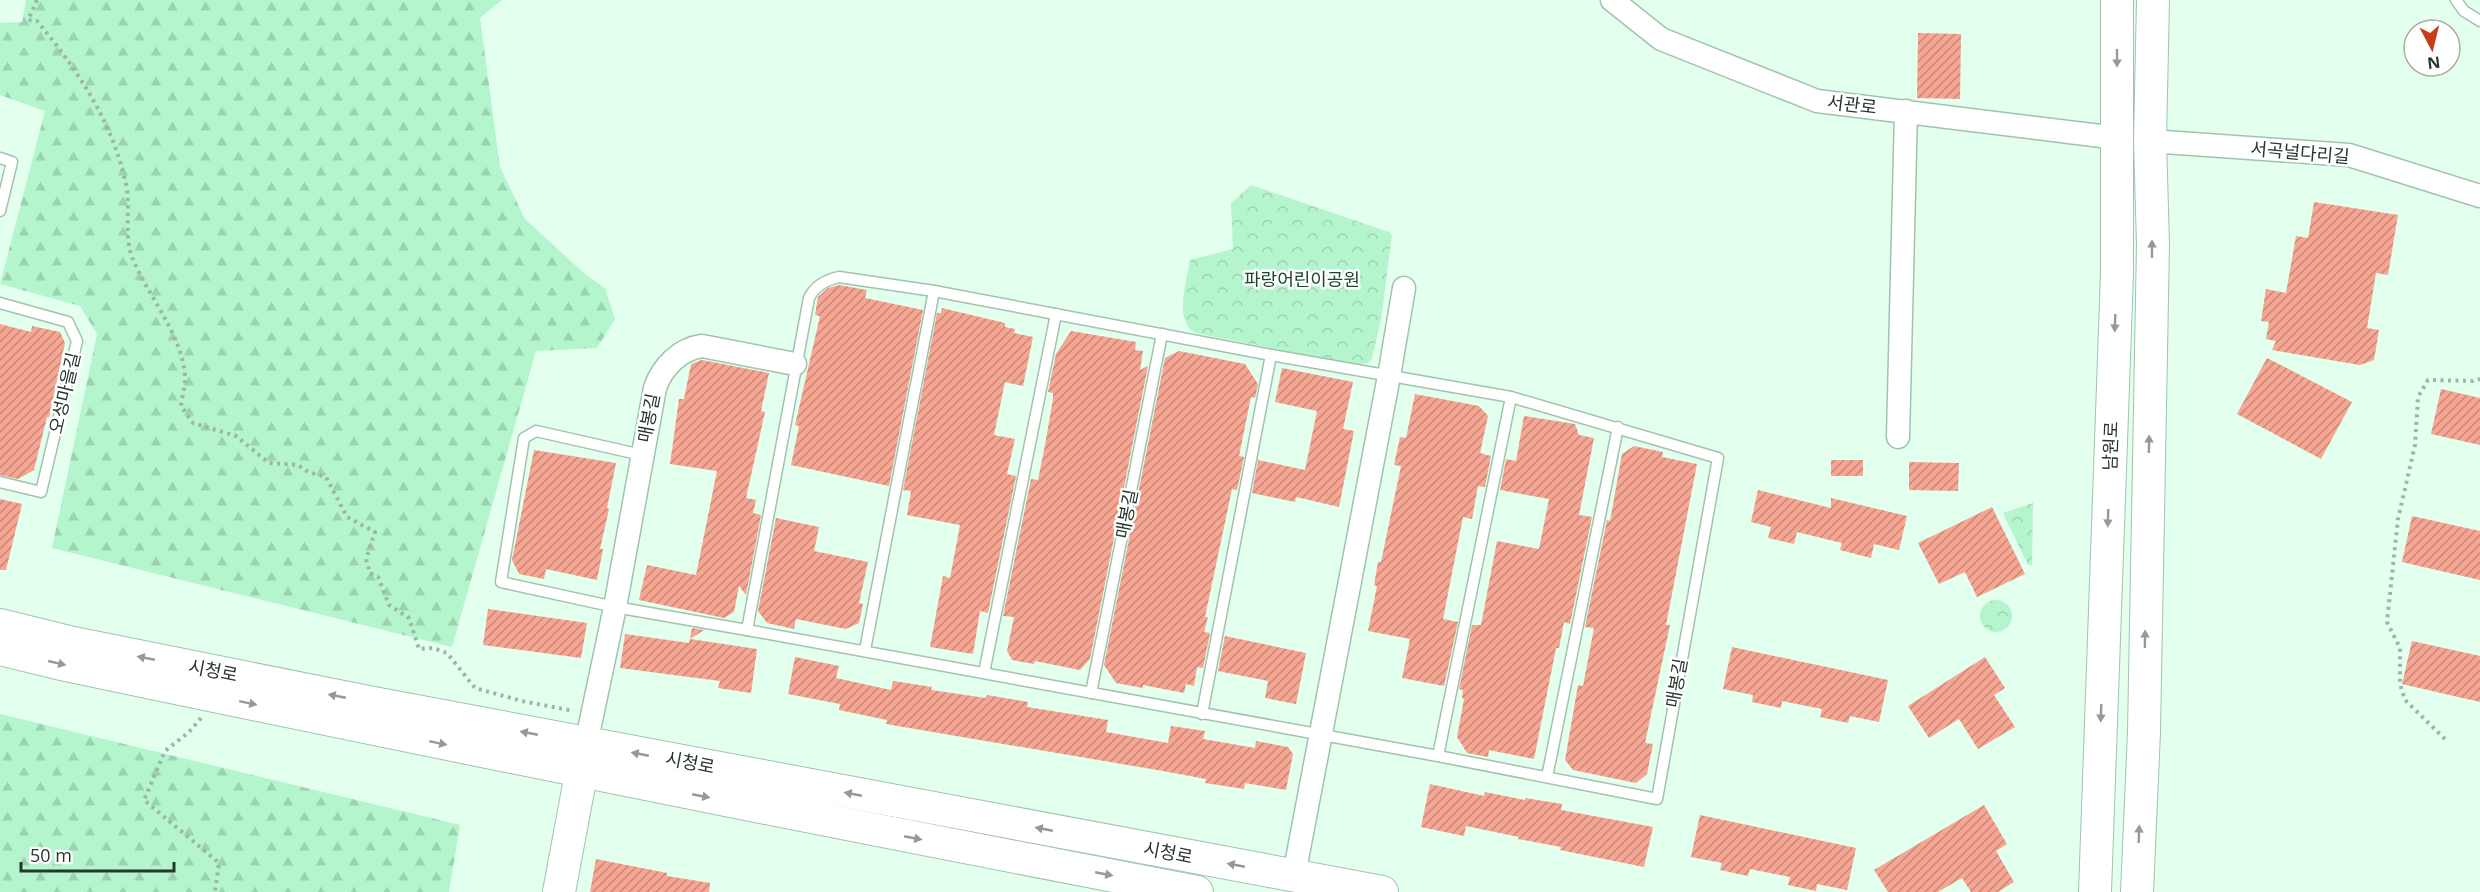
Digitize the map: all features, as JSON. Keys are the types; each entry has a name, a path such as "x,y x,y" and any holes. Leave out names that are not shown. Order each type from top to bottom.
{"street":[{"name":"서관로","path":"1612,0 1660,39 1817,100 2117,138"},
{"name":"남원로","path":"2095,892 2117,273 2117,0"},
{"name":"남원로","path":"2137,892 2144,720 2152,256 2150,141 2153,0"},
{"path":"1898,437 1906,111"},
{"path":"2117,138 2150,141"},
{"name":"서곡널다리길","path":"2150,141 2349,155 2480,196"},
{"path":"1292,884 1404,288"},
{"name":"매봉길","path":"615,607 657,380 670,363 691,348 702,346 795,364"},
{"path":"559,892 615,607"},
{"name":"시청로","path":"0,625 96,648 1292,884 1382,892"},
{"name":"시청로","path":"0,649 219,697 587,744 1197,892"}],"lane":[{"path":"2456,0 2464,11 2480,21"},
{"path":"0,158 12,162 0,211"},
{"path":"747,630 809,298 824,281 847,277 934,291 1271,355 1511,397 1618,427 1547,777"},
{"path":"865,650 934,291"},
{"name":"오성마을길","path":"0,303 68,322 77,341 41,492 0,482"},
{"path":"984,673 1056,314"},
{"name":"매봉길","path":"1091,693 1162,334"},
{"path":"1202,714 1271,355"},
{"path":"1438,756 1511,397"},
{"name":"매봉길","path":"642,455 536,430 524,438 501,582 615,607 865,650 1657,799 1718,458 1618,427"}],"path":[{"path":"36,0 28,20 37,21 68,59 102,113 125,179 129,207 126,229 132,256 180,352 185,378 181,406 193,423 236,436 269,463 298,465 308,472 326,477 348,517 375,532 366,559 370,573 378,577 389,604 409,618 419,649 433,648 447,653 475,688 522,701 587,744"},
{"path":"2445,739 2404,700 2400,684 2400,648 2386,622 2398,519 2415,445 2418,398 2427,380 2473,381 2480,379"},
{"path":"215,892 219,863 144,800 165,751 189,732 219,697"}],"green space":[{"path":"26,0 502,0 480,18 500,167 525,219 585,274 605,288 615,319 597,348 536,351 452,647 52,548 97,334 80,306 0,284 45,111 0,95 0,23 22,22"},
{"name":"파랑어린이공원","path":"1251,185 1389,232 1392,235 1381,319 1372,359 1368,363 1356,365 1195,333 1188,327 1183,310 1183,300 1190,260 1233,249 1231,203"},
{"path":"2033,503 2032,565 2028,565 2003,513"},
{"path":"1996,600 2007,605 2012,616 2007,627 1996,632 1985,627 1980,616 1985,605"},
{"path":"0,714 460,825 449,892 0,892"}],"building":[{"path":"1918,33 1961,34 1960,99 1917,98"},
{"path":"2314,202 2398,215 2388,275 2376,273 2367,328 2379,330 2374,360 2360,365 2272,350 2276,341 2266,339 2269,322 2261,321 2266,289 2286,293 2296,236 2308,238"},
{"path":"839,285 867,290 865,298 923,310 889,486 791,465 799,426 795,425 820,316 815,315 818,297 828,288"},
{"path":"942,308 1005,323 1005,327 1015,329 1014,333 1033,337 1023,386 1005,382 994,435 1015,439 1007,474 1016,476 988,613 980,611 973,654 930,647 943,576 950,578 960,525 907,515 911,491 903,490 937,313 941,313"},
{"path":"0,324 31,332 32,326 60,332 65,343 49,417 47,417 34,470 18,479 0,475"},
{"path":"1071,331 1136,342 1135,350 1143,351 1140,370 1148,366 1090,659 1080,670 1035,661 1034,664 1012,660 1007,651 1014,617 1003,616 1031,479 1038,480 1053,399 1053,393 1048,392 1056,354"},
{"path":"1179,351 1245,364 1258,384 1255,398 1251,397 1239,456 1244,457 1237,490 1232,489 1205,617 1208,617 1204,632 1210,633 1203,668 1197,667 1194,686 1186,684 1184,693 1143,685 1143,688 1116,683 1104,665 1165,358"},
{"path":"2267,358 2352,402 2321,459 2237,414"},
{"path":"702,360 769,373 761,411 765,412 746,498 756,500 753,513 761,515 746,595 739,586 734,612 724,618 639,600 647,565 696,575 717,471 670,464 679,399 684,399 691,364"},
{"path":"1282,368 1353,382 1343,429 1354,431 1339,507 1296,497 1295,502 1252,493 1258,460 1305,470 1317,411 1275,402"},
{"path":"2441,389 2480,398 2480,445 2431,434"},
{"path":"1415,394 1479,406 1488,416 1480,453 1491,456 1485,487 1478,486 1472,519 1463,517 1443,619 1458,622 1444,686 1402,678 1410,639 1368,631 1377,586 1374,585 1378,562 1381,562 1401,466 1394,465 1400,437 1406,438"},
{"path":"1524,416 1575,424 1579,435 1594,438 1579,515 1592,517 1570,624 1564,622 1559,648 1556,648 1534,759 1489,750 1488,757 1467,753 1457,737 1464,699 1462,698 1463,690 1459,689 1472,625 1481,625 1497,541 1539,549 1549,499 1500,490 1506,459 1516,461"},
{"path":"1634,446 1663,452 1662,457 1697,464 1666,625 1670,625 1645,743 1653,744 1647,774 1636,783 1573,770 1565,760 1578,685 1583,686 1594,628 1585,627 1607,520 1610,521 1622,454"},
{"path":"534,450 616,463 600,549 603,549 597,580 546,569 544,579 519,574 512,560"},
{"path":"1831,460 1863,460 1863,476 1831,476"},
{"path":"1909,462 1959,463 1958,491 1909,490"},
{"path":"1758,490 1831,508 1831,498 1907,516 1899,550 1874,544 1871,558 1840,550 1842,543 1797,532 1794,544 1768,538 1771,527 1751,522"},
{"path":"0,499 22,504 6,570 0,570"},
{"path":"1992,507 2025,574 1977,597 1965,572 1939,584 1918,543"},
{"path":"2412,516 2480,531 2480,580 2402,562"},
{"path":"776,518 819,527 814,551 868,562 859,603 863,604 859,623 846,629 796,619 794,629 767,623 758,611"},
{"path":"488,609 587,623 581,658 483,645"},
{"path":"692,628 704,630 690,639"},
{"path":"625,634 689,643 690,639 757,649 751,693 718,688 720,681 620,668"},
{"path":"1225,636 1306,653 1296,704 1265,698 1268,681 1218,671"},
{"path":"2412,641 2480,656 2480,702 2402,684"},
{"path":"1732,647 1888,680 1879,722 1850,716 1848,723 1820,717 1822,709 1782,701 1781,708 1752,702 1753,695 1723,689"},
{"path":"795,657 839,666 836,678 891,690 893,681 932,687 931,690 986,698 987,695 1028,702 1027,707 1108,720 1106,732 1168,743 1171,726 1205,731 1203,739 1255,748 1256,741 1288,747 1293,754 1286,790 1245,783 1244,789 1205,783 1206,779 1163,771 886,724 887,720 839,710 840,704 788,694"},
{"path":"1985,657 2005,688 1994,695 2015,727 1978,749 1959,719 1929,738 1908,706"},
{"path":"1430,784 1484,796 1485,792 1562,804 1561,810 1653,827 1644,867 1560,850 1561,847 1466,826 1464,836 1421,827"},
{"path":"1984,805 2007,844 1996,851 2014,882 1998,892 1971,892 1962,878 1938,892 1888,892 1874,870"},
{"path":"1700,815 1856,848 1847,890 1817,884 1816,891 1788,885 1790,877 1750,869 1748,876 1720,870 1722,863 1691,857"},
{"path":"596,859 667,873 667,876 710,883 709,892 590,892"}]}
